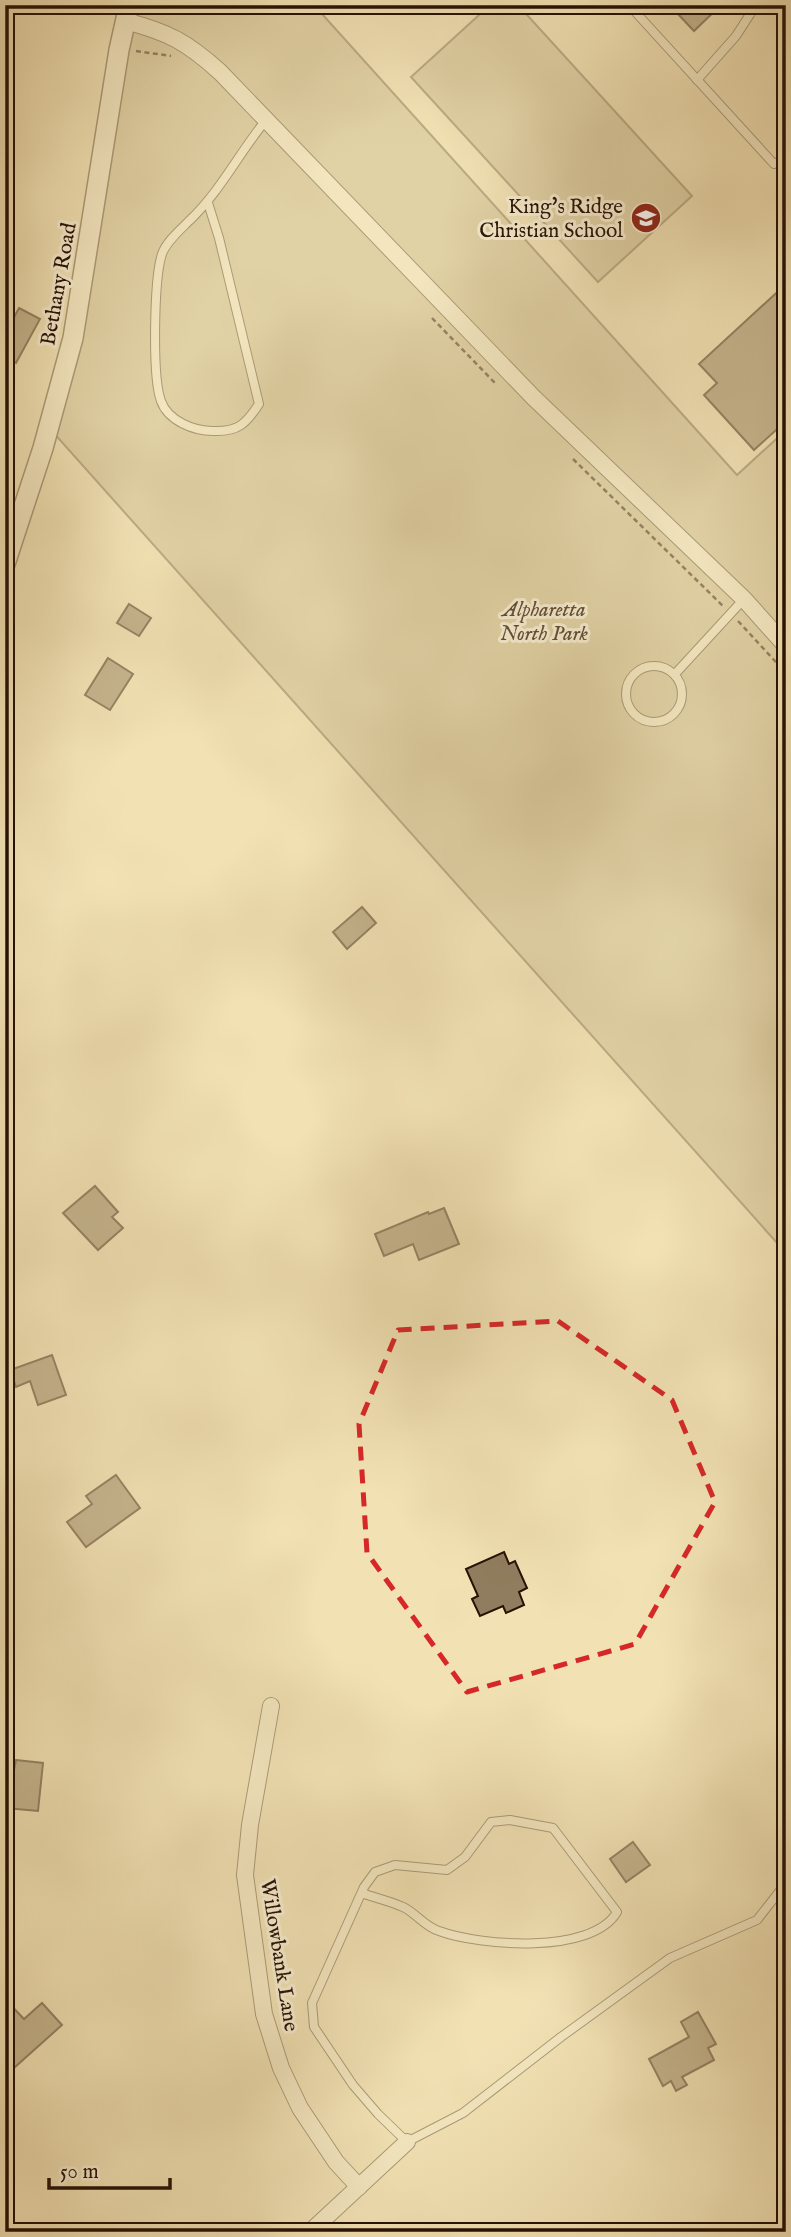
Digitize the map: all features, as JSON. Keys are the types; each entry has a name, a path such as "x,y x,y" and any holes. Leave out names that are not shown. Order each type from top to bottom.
{"street":[{"path":"127,13 181,40 201,54 533,397 744,599 786,646"},
{"name":"Bethany Road","path":"5,564 51,422 73,338 127,13"},
{"name":"Willowbank Lane","path":"271,1706 250,1825 246,1875 264,2014 281,2068 300,2108 337,2162 359,2187"},
{"path":"310,2232 407,2142"}],"lane":[{"path":"629,5 774,164 786,158"},
{"path":"697,80 736,36 755,5"},
{"path":"208,203 259,404 248,421 228,432 198,431 172,417 161,403 155,369 158,268 163,249 208,203 266,120"},
{"path":"674,674 744,599"},
{"path":"661,666 674,674 679,681 682,695 676,711 669,717 650,721 634,713 626,695 631,677 645,667 661,666"},
{"path":"362,1893 404,1908 435,1930 454,1937 525,1945 586,1936 611,1923 617,1912 552,1828 510,1820 491,1822 465,1857 447,1870 396,1865 375,1872 362,1893 312,2003 314,2027 353,2085 378,2115 407,2142 463,2113 670,1958 757,1920 786,1883"}],"highlighted area":[{"path":"558,1321 672,1400 715,1502 635,1644 467,1692 367,1553 359,1424 398,1330"}],"green space":[{"name":"Alpharetta North Park","path":"134,5 314,5 737,475 786,430 786,1253 51,430"},
{"path":"490,5 518,5 692,196 598,282 411,77"}],"building":[{"path":"683,5 721,5 694,31 676,12"},
{"path":"786,284 786,421 754,450 704,395 717,383 699,364"},
{"path":"19,308 40,319 16,363 5,357 5,334"},
{"path":"129,604 151,618 139,636 117,623"},
{"path":"108,658 133,674 110,710 85,695"},
{"path":"362,907 376,923 347,949 333,932"},
{"path":"95,1186 118,1212 112,1217 123,1228 98,1250 63,1213"},
{"path":"444,1208 459,1244 419,1260 413,1244 384,1256 375,1234"},
{"path":"52,1355 66,1395 38,1405 30,1381 16,1387 10,1370"},
{"path":"116,1475 140,1508 86,1547 67,1522 92,1504 86,1496"},
{"path":"504,1552 509,1564 515,1561 527,1588 519,1592 524,1605 506,1613 503,1606 480,1616 472,1599 478,1596 466,1569"},
{"path":"16,1760 43,1763 38,1811 6,1808 9,1785 5,1785 5,1769 14,1770"},
{"path":"633,1842 650,1865 626,1882 610,1859"},
{"path":"5,1999 24,2019 42,2003 62,2025 15,2067 5,2056"},
{"path":"698,2012 716,2044 708,2048 714,2060 682,2077 687,2085 676,2091 671,2081 663,2086 649,2059 689,2037 681,2022"}],"place":[{"name":"King's Ridge Christian School","path":"646,218"}]}
